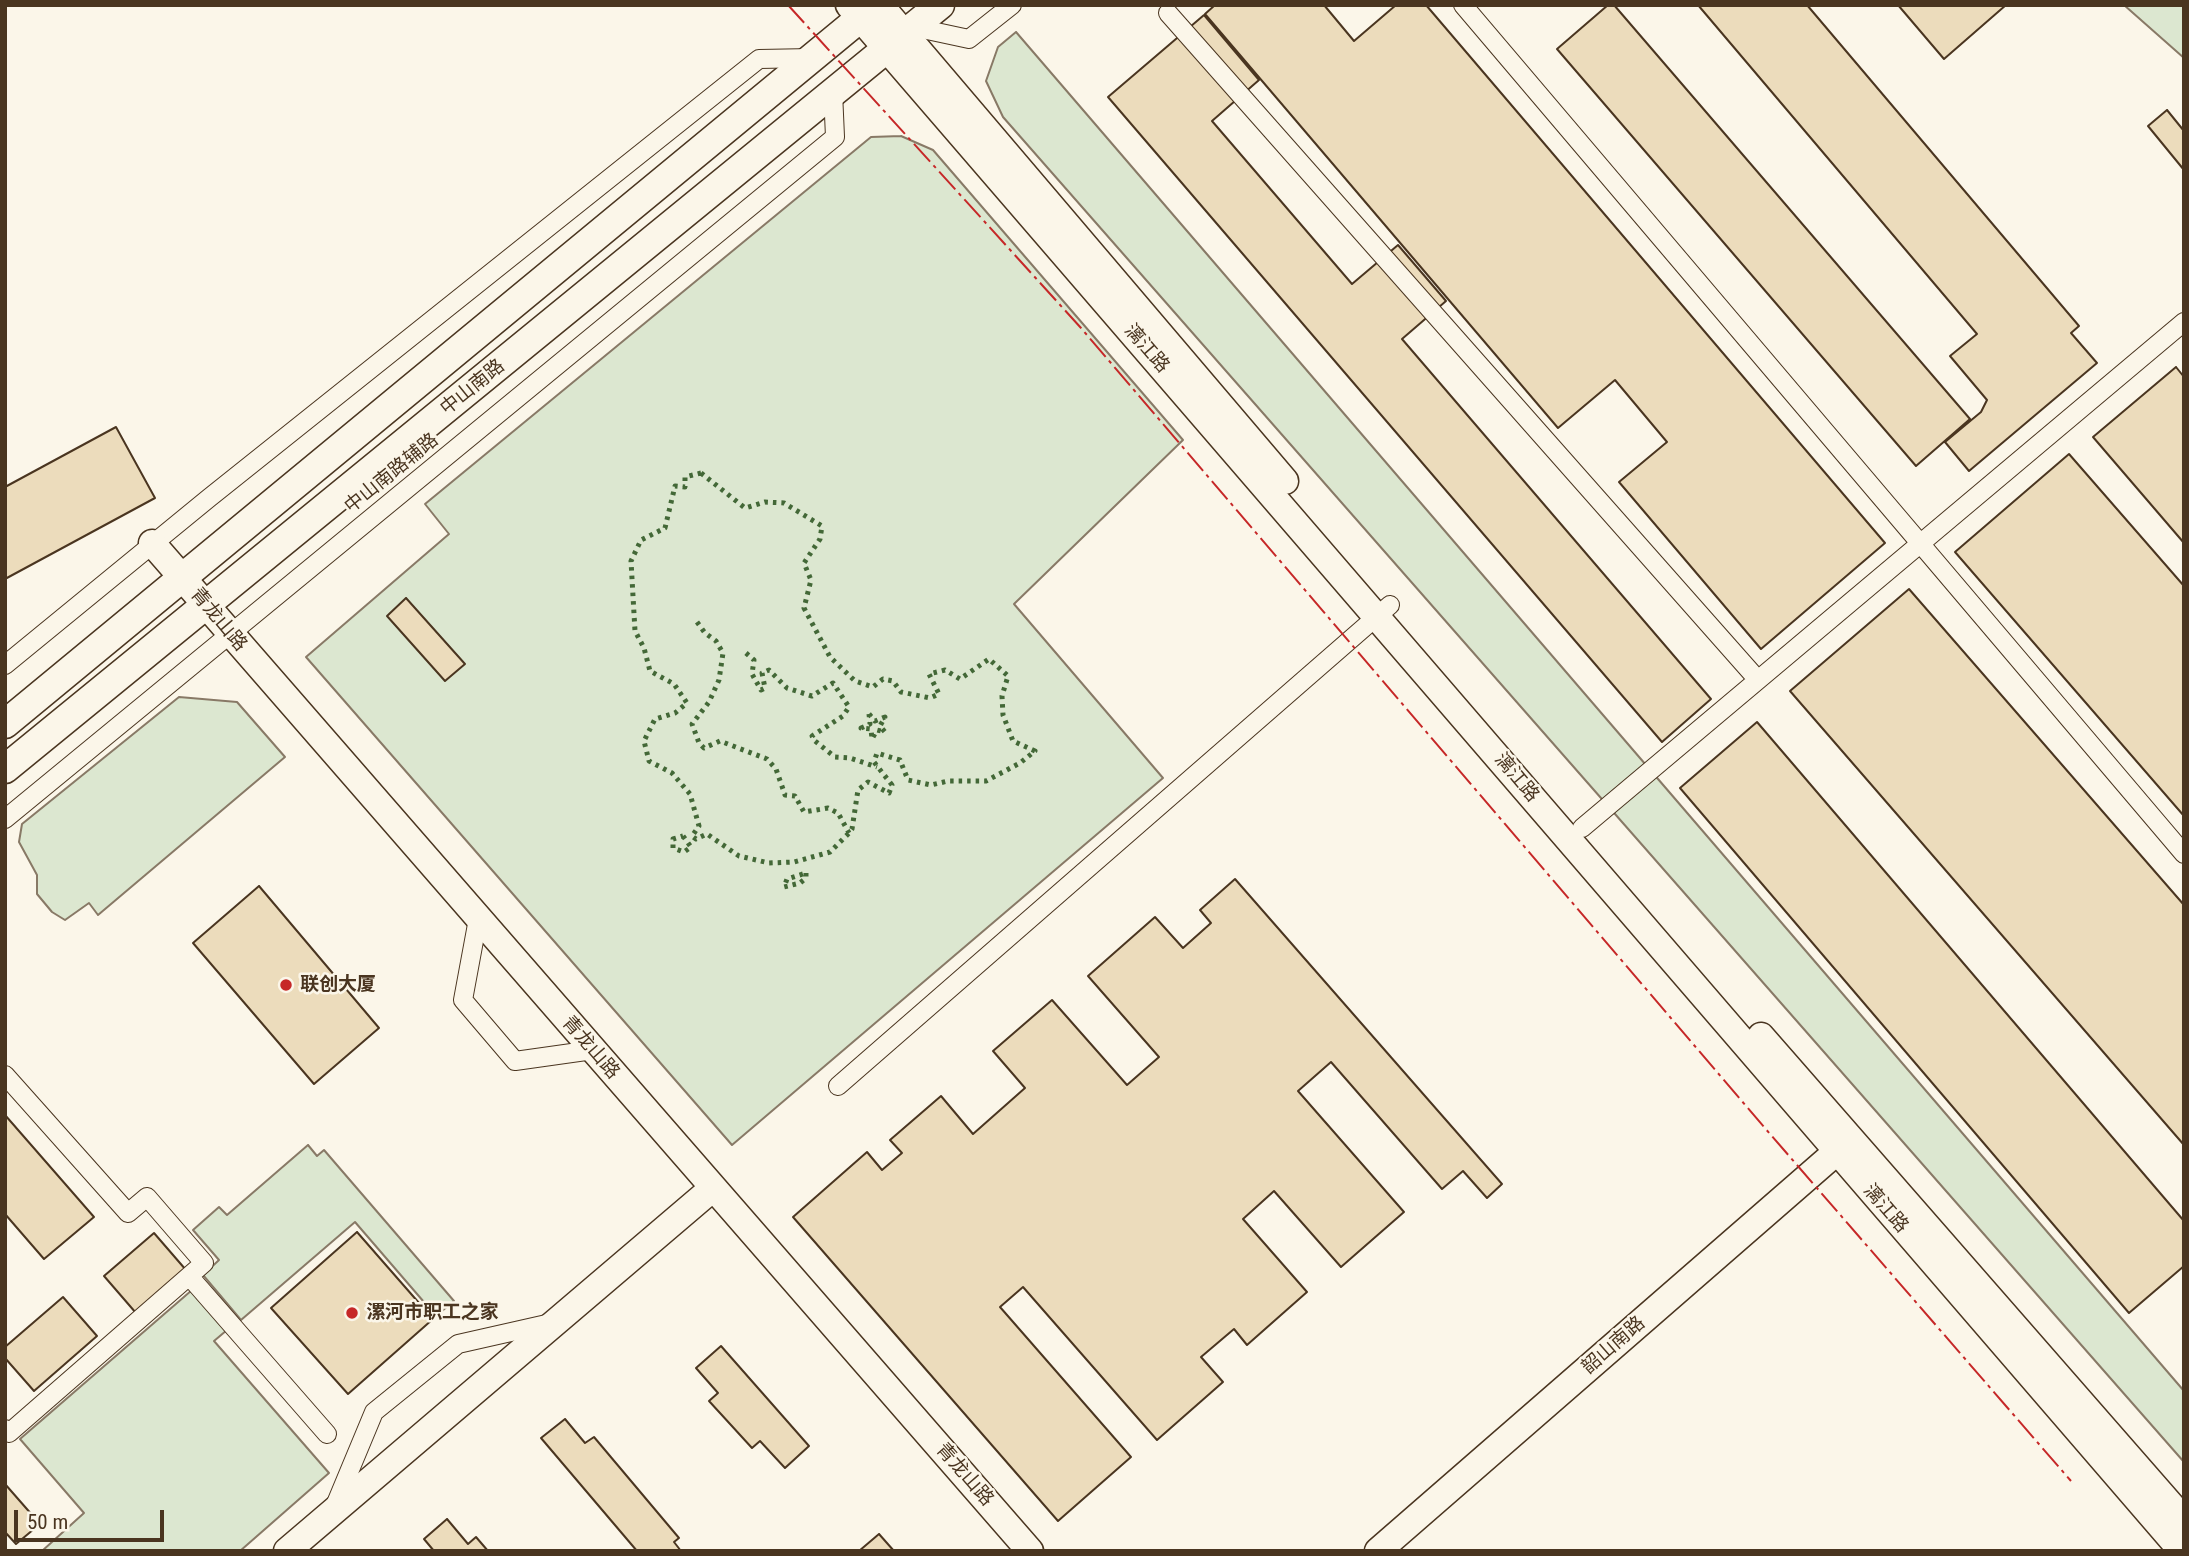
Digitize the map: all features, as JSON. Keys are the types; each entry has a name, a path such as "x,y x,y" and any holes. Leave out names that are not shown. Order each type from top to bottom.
{"main road":[{"name":"中山南路","path":"5,769 207,607 940,5"},
{"name":"中山南路","path":"5,723 812,58 867,9"}],"street":[{"path":"901,37 970,39 1012,5"},
{"path":"1462,5 2184,854"},
{"name":"漓江路","path":"867,9 901,37 1385,611 1843,1147 2182,1551"},
{"path":"1168,13 1758,680"},
{"path":"5,665 152,544 759,60 812,58"},
{"name":"中山南路辅路","path":"5,819 835,137 833,92"},
{"path":"1582,828 2184,322"},
{"name":"青龙山路","path":"152,544 1030,1551"},
{"path":"838,1086 1385,611"},
{"name":"漓江路","path":"1385,611 1582,828 1843,1147 2184,1520"},
{"path":"478,919 463,1000 514,1061 593,1051"},
{"path":"5,1075 128,1213 147,1197 204,1263 9,1433 5,1429"},
{"name":"韶山南路","path":"1378,1551 1843,1147"},
{"path":"287,1551 713,1188"},
{"path":"189,1276 327,1434"},
{"path":"332,1511 374,1412 458,1344 558,1321"}],"green space":[{"path":"2124,5 2184,5 2184,58"},
{"path":"1016,32 2184,1391 2184,1462 1003,117 986,81 998,47"},
{"path":"901,136 933,150 1183,440 1014,604 1163,778 732,1145 306,657 449,534 425,504 871,137"},
{"path":"179,697 237,702 285,757 98,915 89,903 65,920 52,912 37,894 37,875 19,842 22,824"},
{"path":"308,1145 317,1156 324,1150 454,1301 436,1316 355,1222 241,1320 203,1275 219,1260 193,1230 219,1207 227,1215"},
{"path":"192,1290 227,1330 214,1341 329,1473 240,1551 42,1551 84,1513 20,1439"}],"building":[{"path":"1215,5 1324,5 1354,41 1396,5 1426,5 1885,543 1761,649 1619,482 1667,442 1615,380 1558,428 1205,14"},
{"path":"1608,5 1614,5 1970,419 1916,466 1557,49"},
{"path":"1698,5 1807,5 2079,326 2071,333 2097,363 1969,471 1945,442 1981,412 1987,400 1950,356 1977,334"},
{"path":"1898,5 2006,5 1944,59"},
{"path":"1204,15 1259,80 1212,121 1352,284 1398,245 1446,301 1402,339 1711,699 1662,742 1108,97"},
{"path":"2167,110 2184,131 2184,170 2148,126"},
{"path":"2176,367 2184,377 2184,543 2093,437"},
{"path":"116,427 155,498 5,579 5,487"},
{"path":"2069,454 2184,586 2184,816 1955,552"},
{"path":"1909,589 2184,905 2184,1145 1790,691"},
{"path":"406,598 465,664 445,681 387,616"},
{"path":"1757,722 2184,1221 2184,1266 2129,1313 1680,788"},
{"path":"1235,879 1502,1184 1487,1198 1463,1171 1442,1189 1331,1062 1298,1091 1404,1212 1341,1267 1274,1191 1243,1219 1307,1292 1247,1345 1234,1329 1201,1357 1223,1382 1157,1440 1023,1287 1000,1307 1131,1457 1058,1521 793,1217 867,1152 882,1170 902,1153 890,1140 941,1096 973,1134 1025,1088 993,1051 1052,1000 1127,1085 1159,1057 1088,976 1155,917 1183,948 1211,923 1200,910"},
{"name":"联创大厦","path":"259,886 379,1028 314,1084 193,943"},
{"path":"5,1115 94,1217 44,1259 5,1214"},
{"name":"漯河市职工之家","path":"357,1232 433,1319 348,1394 271,1308"},
{"path":"154,1233 186,1270 136,1313 104,1276"},
{"path":"63,1297 97,1336 34,1391 5,1358 5,1347"},
{"path":"721,1346 809,1446 785,1468 760,1441 752,1448 709,1401 718,1393 696,1368"},
{"path":"565,1419 585,1443 594,1437 679,1538 674,1542 681,1551 637,1551 541,1438"},
{"path":"5,1484 40,1524 16,1544 5,1532"},
{"path":"447,1519 468,1544 476,1537 488,1551 434,1551 424,1539"},
{"path":"879,1534 894,1551 859,1551"}],"hedge":[{"path":"701,473 745,508 765,502 784,503 822,526 820,539 804,563 811,580 804,608 830,657 855,681 873,687 883,679 893,681 901,692 930,698 939,694 929,674 945,670 960,679 989,659 1008,676 1002,696 1003,715 1013,741 1035,751 1020,763 986,781 948,781 931,785 908,780 900,760 877,753 874,762 892,785 889,793 868,782 858,790 852,829 849,833 830,852 794,862 769,863 739,856 707,834 696,839 692,836 699,826 690,794 672,773 649,761 644,741 655,719 675,713 687,703 674,684 650,671 644,648 635,631 631,561 641,540 665,528 675,486 685,487 685,477 701,473"},
{"path":"697,622 705,633 716,641 723,653 719,680 709,702 692,724 699,743 704,748 720,741 767,759 776,769 785,795 795,796 804,812 828,808 838,813 849,833"},
{"path":"746,653 754,660 752,674 761,690 765,688 762,673 769,670 787,688 812,696 833,683 849,707 843,716 812,736 835,757 850,758 877,767"},
{"path":"869,714 875,721 885,717 880,726 885,732 877,730 872,739 871,729 861,728 870,724 869,714"},
{"path":"683,836 691,847 684,852 673,848 673,839 683,836"},
{"path":"806,873 806,878 800,883 784,887 787,879 806,873"}],"power":[{"path":"788,5 1081,328 1764,1127 2071,1481"}],"place":[{"name":"联创大厦","path":"286,985"},
{"name":"漯河市职工之家","path":"352,1313"}]}
